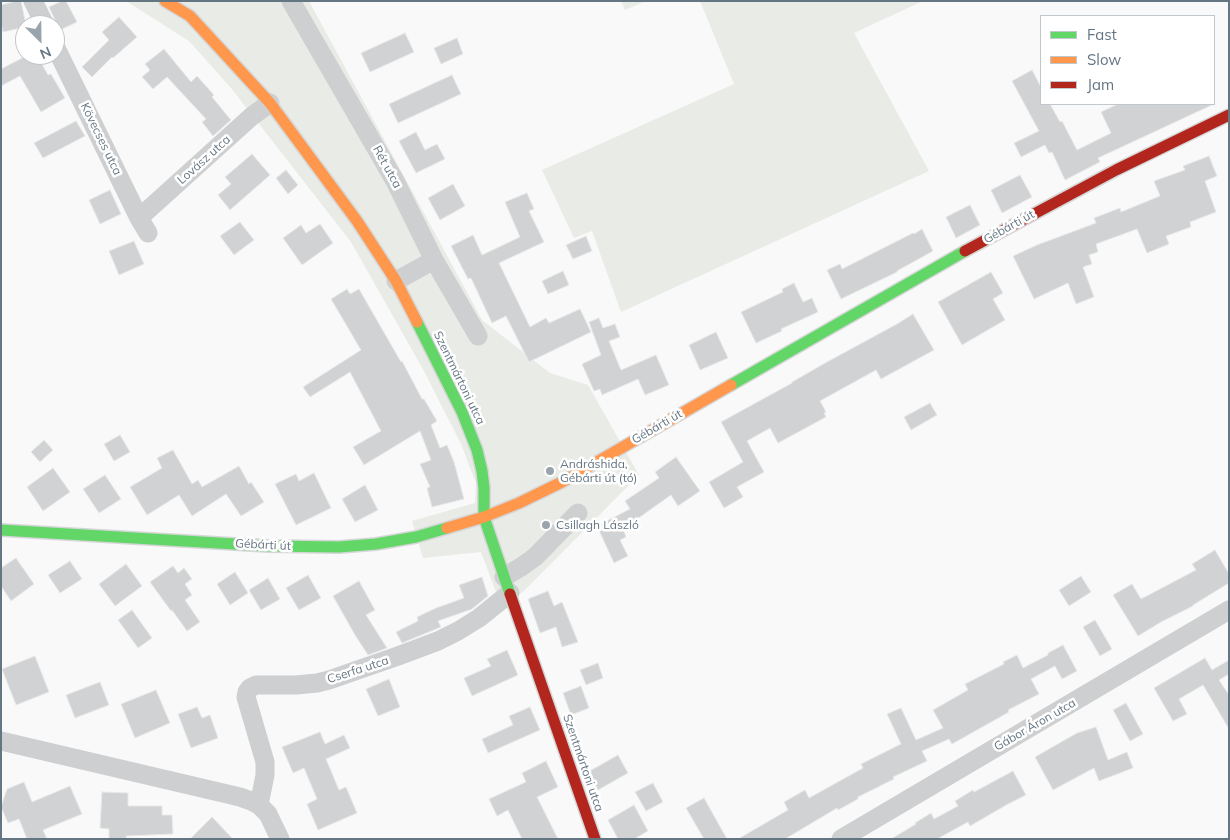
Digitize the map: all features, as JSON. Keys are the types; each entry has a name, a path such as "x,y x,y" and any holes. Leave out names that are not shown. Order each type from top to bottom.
{"main road":[{"name":"Szentmártoni utca","path":"165,1 190,16 270,103 357,221 396,281 470,430 482,471 484,517 595,839"},
{"name":"Gébárti út","path":"1,530 268,546 338,547 376,544 416,537 484,517 519,503 562,482 1024,218 1116,170 1229,115"}],"street":[{"path":"33,1 40,15"},
{"name":"Rét utca","path":"291,1 395,181 434,260 478,336"},
{"name":"Kövecses utca","path":"64,65 143,225"},
{"name":"Lovász utca","path":"143,225 245,123 270,103"},
{"path":"396,281 434,260"},
{"path":"507,585 521,567 535,557 578,513"},
{"name":"Cserfa utca","path":"259,805 265,775 265,762 246,697 246,692 250,688 256,685 318,683 438,641 479,618 507,585"},
{"name":"Gábor Áron utca","path":"841,839 1229,610"},
{"path":"1,741 240,798 259,805 268,814 280,839"}],"shaded area":[{"path":"126,1 309,1 482,320 550,373 588,385 639,475 525,590 502,608 481,552 423,558 412,521 475,503 476,483 461,444 424,371 351,242 231,88 189,41"},
{"path":"621,1 646,1 625,10"},
{"path":"700,1 923,1 854,33 929,171 621,312 592,231 574,238 542,170 734,84"}],"building":[{"path":"21,1 24,15 15,15 15,29 3,32 1,5"},
{"path":"66,1 77,22 65,28 65,15 53,15 49,7"},
{"path":"119,17 137,37 112,57 92,77 82,67 109,40 102,32"},
{"path":"405,33 414,52 370,72 361,53"},
{"path":"457,38 463,54 441,64 434,48"},
{"path":"164,49 191,82 197,76 214,95 212,97 231,120 213,136 202,122 206,119 167,77 153,89 142,77 150,70 145,64"},
{"path":"15,62 15,65 42,65 48,75 51,74 65,98 41,112 20,76 1,86 1,69"},
{"path":"1032,70 1040,85 1040,105 1051,105 1060,122 1062,121 1077,150 1111,133 1101,112 1116,105 1212,105 1098,158 1100,162 1065,180 1052,152 1049,153 1045,145 1021,157 1014,143 1039,131 1012,81"},
{"path":"452,75 461,94 398,123 389,104"},
{"path":"76,121 85,136 43,158 34,143"},
{"path":"416,132 425,150 437,144 445,159 416,173 399,141"},
{"path":"252,154 270,175 230,210 218,195 231,184 225,177"},
{"path":"1209,156 1217,176 1205,181 1216,212 1190,222 1191,227 1166,236 1169,244 1147,253 1137,229 1096,244 1098,252 1089,255 1092,264 1083,267 1094,297 1076,304 1068,283 1034,299 1013,256 1096,223 1094,218 1120,208 1121,212 1160,196 1154,181 1185,170 1183,166"},
{"path":"286,170 298,185 288,194 276,178"},
{"path":"1020,175 1032,197 1002,213 991,190"},
{"path":"453,184 465,206 440,220 428,198"},
{"path":"110,190 121,214 100,224 89,200"},
{"path":"527,193 534,209 529,211 544,242 499,263 530,327 546,318 549,323 580,309 591,332 529,362 506,316 492,323 471,278 468,279 451,246 473,235 482,255 520,237 505,202"},
{"path":"970,205 980,225 956,238 946,217"},
{"path":"240,222 254,240 234,255 220,236"},
{"path":"320,224 333,243 302,265 283,238 301,225 306,233"},
{"path":"922,229 933,251 897,272 841,299 827,270 840,264 842,269"},
{"path":"586,236 592,251 573,259 566,245"},
{"path":"134,241 144,264 119,275 109,251"},
{"path":"563,271 569,285 548,294 542,281"},
{"path":"991,272 1003,293 993,299 1005,320 962,345 938,302"},
{"path":"794,283 803,302 812,298 818,312 756,343 741,312 783,292 782,289"},
{"path":"347,289 350,294 359,289 402,361 422,399 424,399 437,421 431,425 440,448 447,445 454,462 464,499 432,507 427,488 430,487 420,464 431,460 420,431 364,465 353,447 381,431 350,372 310,397 303,387 361,350 331,299"},
{"path":"913,314 934,350 881,379 876,370 820,401 826,412 824,413 826,417 778,443 770,428 747,441 764,472 737,487 743,497 724,508 709,482 743,462 721,422"},
{"path":"599,318 603,328 615,324 620,337 609,341 621,370 656,355 669,385 645,395 638,379 602,395 600,389 594,391 582,364 601,355 589,322"},
{"path":"716,332 728,358 700,370 689,345"},
{"path":"930,403 937,415 911,430 904,417"},
{"path":"120,435 130,452 114,461 104,444"},
{"path":"44,440 53,450 40,462 31,452"},
{"path":"173,450 192,484 198,480 202,487 239,466 249,484 251,482 264,502 241,516 226,494 192,516 179,495 147,515 130,487 162,468 157,458"},
{"path":"676,457 700,491 678,506 671,495 623,529 626,537 620,540 628,556 614,563 597,526 630,509 625,501 659,478 655,472"},
{"path":"53,468 70,492 43,511 27,487"},
{"path":"314,473 331,508 296,525 275,484 296,474 299,481"},
{"path":"105,475 121,499 99,513 83,489"},
{"path":"365,485 378,510 355,522 342,499"},
{"path":"1215,550 1229,574 1229,583 1193,606 1138,636 1113,595 1132,584 1141,599 1196,570 1192,564"},
{"path":"16,558 34,584 11,601 1,586 1,568"},
{"path":"70,561 82,579 60,593 48,575"},
{"path":"126,564 142,586 115,606 99,584"},
{"path":"173,566 178,573 184,568 192,579 185,584 192,595 185,600 200,622 187,631 150,582"},
{"path":"235,572 248,593 230,605 217,584"},
{"path":"308,575 321,598 299,610 286,588"},
{"path":"1081,576 1091,592 1069,606 1059,590"},
{"path":"482,577 488,596 472,609 438,621 441,627 402,643 396,632 418,621 417,617 464,598 459,585"},
{"path":"268,578 280,599 261,610 249,590"},
{"path":"359,581 375,610 366,615 387,648 368,655 333,596"},
{"path":"548,591 554,606 562,602 578,642 562,647 556,627 540,633 528,599"},
{"path":"132,610 152,638 138,648 118,620"},
{"path":"1095,620 1112,649 1100,656 1083,627"},
{"path":"1063,645 1077,671 1062,679 1055,666 1031,679 1039,694 1008,710 1009,712 952,744 949,739 922,751 927,761 893,777 894,779 858,797 858,799 838,810 837,808 785,839 738,839 788,810 784,802 805,790 809,798 863,768 861,764 901,744 887,714 901,708 916,740 943,728 933,710 968,690 965,684 1004,664 1003,662 1017,655 1023,668"},
{"path":"507,650 518,675 472,696 464,678 491,666 487,659"},
{"path":"35,656 49,692 16,705 2,669"},
{"path":"1205,658 1212,670 1229,660 1229,674 1219,680 1229,695 1229,729 1203,685 1179,699 1187,714 1173,721 1154,688"},
{"path":"598,663 603,678 586,685 580,670"},
{"path":"389,679 400,707 378,716 366,689"},
{"path":"100,682 109,705 75,718 66,695"},
{"path":"581,686 589,708 571,715 563,693"},
{"path":"156,690 170,723 135,738 121,704"},
{"path":"1126,703 1143,734 1130,741 1113,710"},
{"path":"197,707 202,718 210,715 218,738 191,748 178,714"},
{"path":"530,707 540,730 488,753 482,739 513,725 509,716"},
{"path":"1096,727 1108,760 1127,752 1133,768 1099,781 1094,768 1053,790 1035,757 1077,733"},
{"path":"320,732 325,744 344,735 350,748 326,759 339,790 346,787 357,813 318,830 307,804 317,799 304,768 293,773 282,747"},
{"path":"618,755 628,773 598,790 588,772"},
{"path":"546,761 558,787 537,797 558,839 522,839 508,810 497,816 489,799 526,782 522,773"},
{"path":"1013,771 1026,795 970,826 968,822 937,839 891,839 931,813 934,819 958,806 955,801 973,790 974,792"},
{"path":"24,782 32,802 70,786 82,814 43,830 47,839 27,839 19,819 8,823 1,807 7,789"},
{"path":"653,783 663,802 646,811 635,792"},
{"path":"102,792 128,793 128,806 162,806 162,815 172,815 173,834 126,836 127,839 109,839 109,829 100,828"},
{"path":"704,798 727,839 704,839 686,808"},
{"path":"634,805 648,831 634,839 618,839 608,820"},
{"path":"212,817 233,839 190,839"}],"traffic: fast":[{"path":"731,385 965,251"},
{"path":"417,322 462,412 477,450 484,488 484,517 510,594"},
{"path":"1,530 268,546 339,547 376,544 416,537 447,528"}],"traffic: slow":[{"path":"165,1 190,16 270,103 357,221 396,281 417,322"},
{"path":"447,528 484,517 519,503 562,482 731,385"}],"traffic: jam":[{"path":"965,251 1116,170 1229,115"},
{"path":"510,594 595,839"}],"place":[{"name":"Andráshida, Gébárti út (tó)","path":"550,471"},
{"name":"Csillagh László","path":"546,525"}]}
